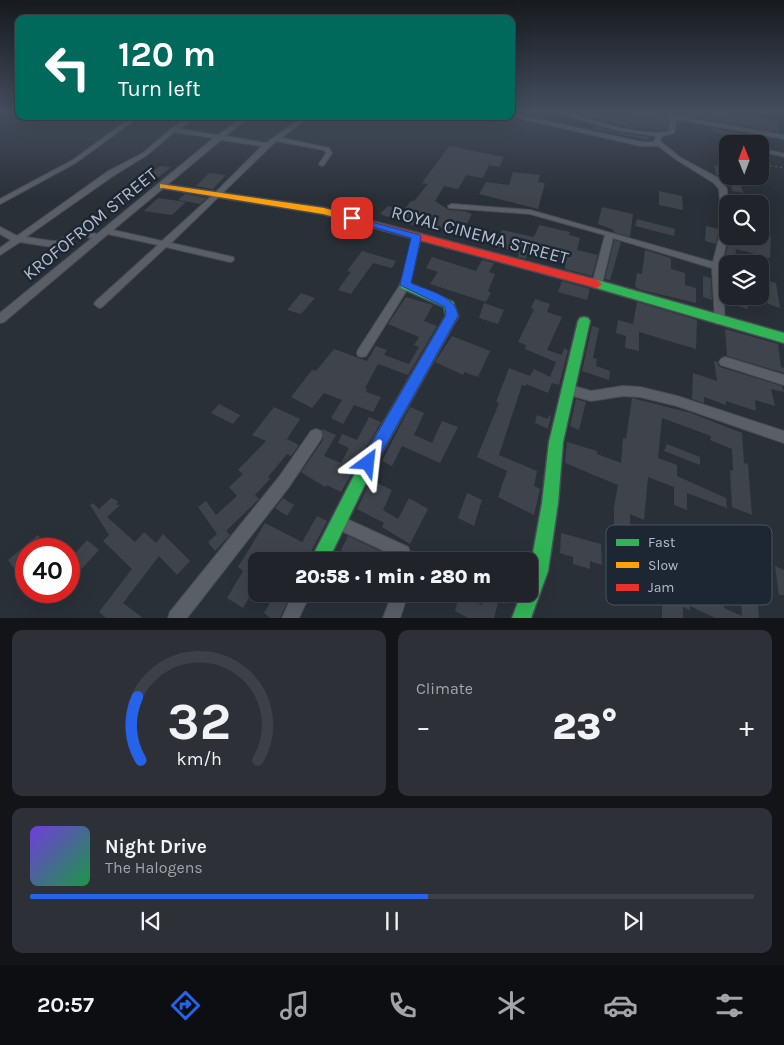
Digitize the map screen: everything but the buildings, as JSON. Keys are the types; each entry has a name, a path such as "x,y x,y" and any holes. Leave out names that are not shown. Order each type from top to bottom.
{"street":[{"path":"0,202 75,161 103,141"},
{"path":"0,252 110,174 145,154 160,141"},
{"name":"KROFOFROM STREET","path":"0,319 216,141"},
{"path":"243,141 267,145"},
{"path":"99,304 219,194 273,141"},
{"path":"285,141 327,149 329,153 322,164"},
{"path":"627,141 641,144 660,144"},
{"path":"657,141 679,159 717,181 723,189 726,226 716,266 720,320"},
{"name":"ROYAL CINEMA STREET","path":"163,186 324,211 597,284 784,338"},
{"path":"452,206 530,212 716,266"},
{"path":"0,230 19,239 52,244 59,243 78,233 102,234 163,244 230,259"},
{"path":"597,284 610,234"},
{"path":"362,353 405,285 416,237"},
{"path":"323,552 368,463 452,316 449,305 405,285"},
{"path":"522,618 539,571 550,503 556,442 570,390 584,321"},
{"path":"725,362 784,380"},
{"path":"570,390 591,396 623,391 640,392 677,401 784,437"},
{"path":"176,618 284,482 316,435"},
{"path":"338,522 403,552"},
{"path":"290,618 298,602"},
{"path":"391,618 397,602"}],"lane":[{"path":"769,152 784,155"}],"path":[{"path":"769,166 784,168"}],"traffic: fast":[{"path":"597,284 784,338"},
{"path":"324,552 368,463 452,316 449,305 405,285"},
{"path":"521,618 539,571 550,503 556,442 584,321"}],"traffic: slow":[{"path":"163,186 324,211 367,223"}],"traffic: jam":[{"path":"367,223 597,284"}],"route":[{"path":"352,218 416,237 405,285 449,305 452,310 452,316 368,463"}]}
